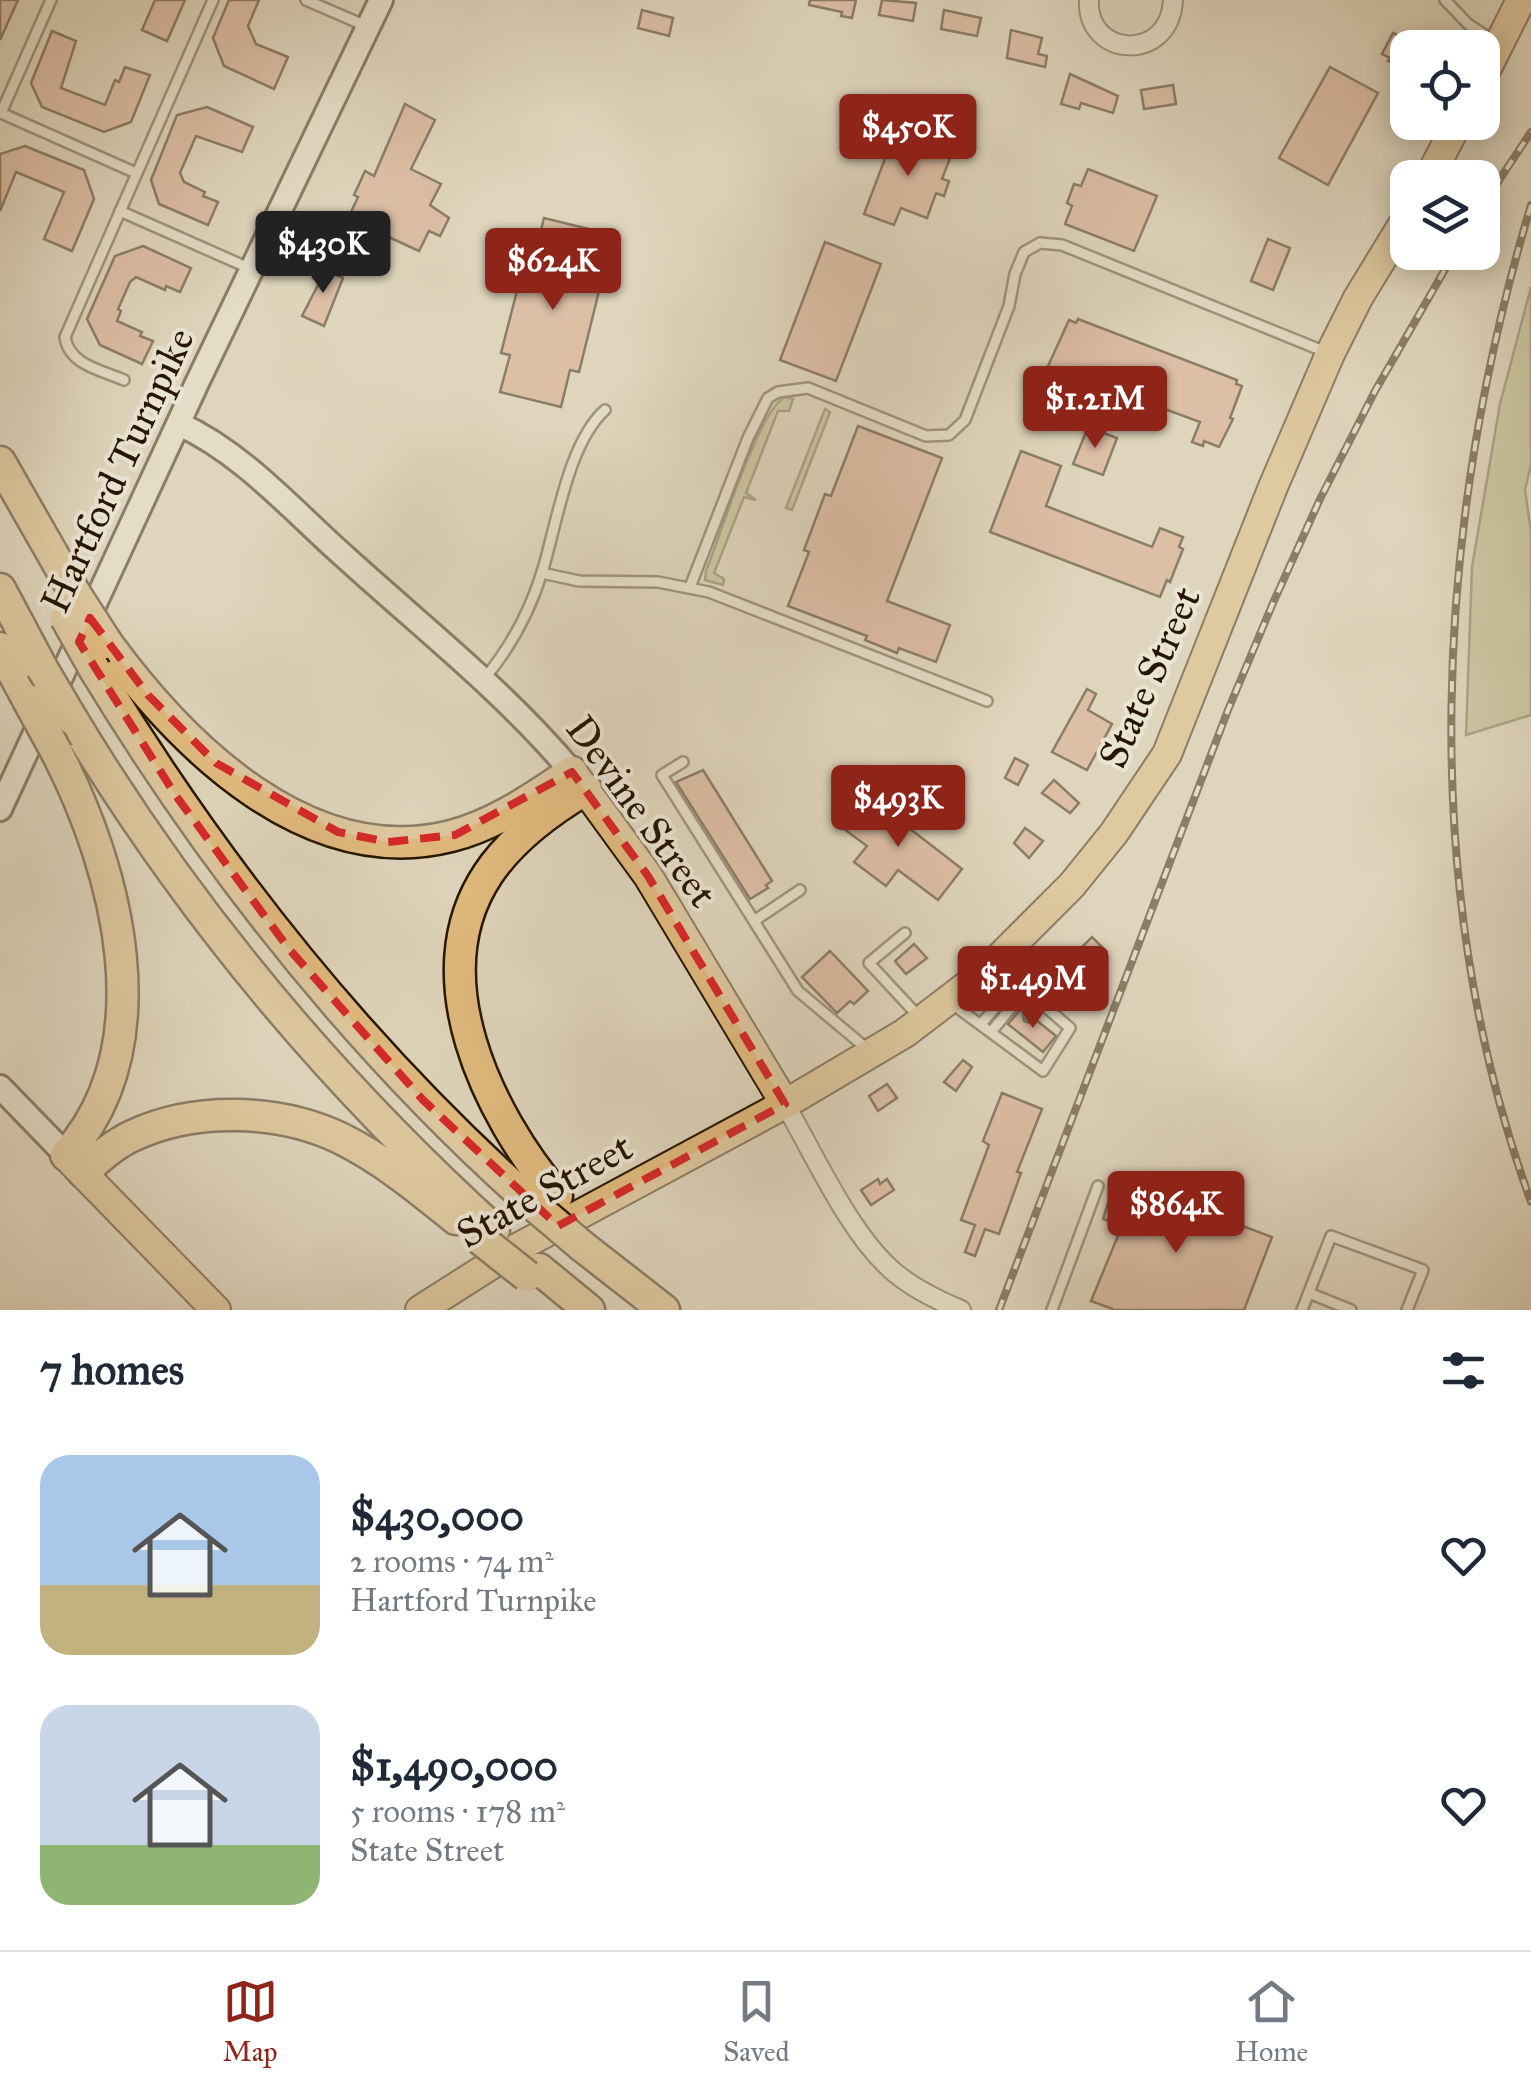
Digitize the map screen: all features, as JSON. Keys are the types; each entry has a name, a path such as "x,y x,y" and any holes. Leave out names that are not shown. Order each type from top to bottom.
{"highway":[{"path":"0,462 71,606"},
{"path":"0,484 194,823 289,949 423,1100 590,1242 632,1271 657,1304"},
{"path":"0,590 72,720 176,880 272,1001 487,1234"},
{"path":"0,648 81,805 117,930 122,978 120,1026 110,1074 74,1164"},
{"path":"101,656 148,695 216,763 294,814 351,836 402,842 455,835 579,781"},
{"path":"546,1202 488,1090 465,1015 463,949 472,907 496,863 579,781"},
{"path":"74,1164 170,1123 212,1116 272,1119 328,1133 362,1150 487,1234 589,1310"},
{"path":"533,1272 570,1310"}],"main road":[{"name":"Hartford Turnpike","path":"0,809 380,0"},
{"path":"1500,42 1521,0"},
{"name":"State Street","path":"420,1310 519,1248 785,1104 923,1021 995,962 1094,858 1167,754 1272,487 1330,354 1390,248"},
{"name":"Devine Street","path":"179,424 230,455 482,681 579,781 648,876 785,1104"},
{"path":"0,1087 216,1310"}],"street":[{"path":"1089,0 1093,23 1102,35 1128,46 1156,38 1166,28 1173,0"},
{"name":"Devine Street","path":"785,1104 878,1256 912,1286 961,1310"}],"lane":[{"path":"51,0 1,113 136,173"},
{"path":"124,380 76,360 65,342 213,0"},
{"path":"306,0 368,27"},
{"path":"1445,0 1477,30"},
{"path":"120,210 253,270"},
{"path":"690,586 748,438 768,398 778,392 808,388 926,436 948,435 965,420 1009,306 1020,259 1031,246 1048,242 1062,245 1330,354"},
{"path":"482,681 518,632 542,572 579,449 593,420 605,410"},
{"path":"542,572 579,580 690,586 987,701"},
{"path":"683,762 662,775 798,991 872,1053"},
{"path":"754,921 800,890"},
{"path":"904,933 869,963 923,1021"},
{"path":"949,1002 1043,1071 1070,1028 995,962"},
{"path":"981,1024 1017,982"},
{"path":"991,1032 1026,990"},
{"path":"1030,1016 1040,1002"},
{"path":"1042,1025 1052,1012"},
{"path":"1009,1044 1018,1033"},
{"path":"1022,1054 1030,1042"},
{"path":"1052,1310 1098,1186"},
{"path":"1302,1310 1332,1236 1422,1270 1407,1310"},
{"path":"1308,1293 1351,1310"}],"highlighted area":[{"path":"90,618 148,695 216,763 338,832 388,842 455,835 572,772 648,876 785,1104 558,1226 423,1100 289,949 176,796 79,642"}],"green space":[{"path":"1531,287 1531,465 1525,490 1531,532 1531,715 1466,735 1472,567 1500,404"},
{"path":"785,397 793,399 789,411 778,411 746,493 756,500 744,497 714,573 724,579 723,585 705,580 752,449 774,407"},
{"path":"825,409 830,412 792,510 786,508"}],"building":[{"path":"0,0 18,0 0,40"},
{"path":"155,0 185,0 167,41 142,30"},
{"path":"229,0 259,0 248,26 256,44 288,57 274,89 224,66 213,38"},
{"path":"810,0 856,0 852,18 809,5"},
{"path":"882,0 916,3 913,21 879,15"},
{"path":"642,10 673,18 669,36 638,28"},
{"path":"944,10 981,18 977,36 941,29"},
{"path":"1011,30 1042,38 1038,54 1047,56 1045,67 1007,58"},
{"path":"52,31 76,41 61,88 105,105 125,67 150,75 131,122 104,132 42,107 31,83"},
{"path":"1390,39 1390,58 1382,54"},
{"path":"1330,67 1378,93 1328,185 1279,158"},
{"path":"1070,74 1118,96 1113,113 1081,103 1079,109 1061,104"},
{"path":"1173,85 1176,104 1144,109 1141,90"},
{"path":"405,104 435,120 411,169 441,184 430,205 449,218 440,236 429,231 419,251 369,228 356,256 335,246 358,197 354,195 365,171 374,176"},
{"path":"207,107 253,127 242,152 196,136 180,173 184,182 218,202 208,225 159,204 151,180 177,115"},
{"path":"895,132 952,153 942,179 949,181 944,196 936,193 927,218 901,208 894,225 864,214"},
{"path":"25,146 84,170 94,199 72,251 44,239 64,192 16,172 0,211 0,154"},
{"path":"1088,169 1157,196 1134,251 1065,224 1074,184 1081,186"},
{"path":"544,218 605,233 595,273 603,275 579,372 570,370 561,407 500,392 510,355 501,353 526,256 534,258"},
{"path":"1268,239 1290,248 1273,290 1251,281"},
{"path":"825,242 881,264 836,381 780,360"},
{"path":"143,246 191,268 180,292 136,277 130,282 117,321 153,341 142,364 100,345 87,319 115,256"},
{"path":"319,267 343,278 324,326 302,316 319,283 313,278"},
{"path":"1078,319 1237,380 1236,384 1242,386 1230,418 1233,419 1219,447 1204,441 1203,446 1192,442 1200,422 1097,384 1083,420 1041,410 1043,405 1035,397 1069,320 1076,323"},
{"path":"858,426 942,458 887,601 950,625 936,662 899,648 897,653 865,640 867,636 788,606 809,552 804,550 825,494 831,496"},
{"path":"1088,427 1117,438 1103,475 1073,464"},
{"path":"1021,451 1061,466 1046,506 1152,547 1160,528 1183,537 1179,547 1183,549 1160,597 990,532"},
{"path":"1087,689 1096,694 1088,710 1112,724 1087,770 1052,752"},
{"path":"1015,758 1028,765 1018,785 1005,778"},
{"path":"703,770 772,881 750,899 676,782"},
{"path":"1054,780 1079,803 1070,813 1042,793"},
{"path":"865,794 962,869 938,900 898,870 886,886 854,862 867,846 840,826"},
{"path":"1025,828 1043,841 1029,858 1014,843"},
{"path":"1092,937 1107,952 1088,999 1059,970"},
{"path":"914,944 927,958 906,974 895,961"},
{"path":"830,951 868,991 837,1013 802,977"},
{"path":"1022,1008 1024,1021 1036,1020 1056,1036 1043,1052 1008,1024"},
{"path":"963,1060 972,1067 956,1091 944,1082"},
{"path":"887,1084 897,1098 878,1111 869,1096"},
{"path":"1002,1093 1042,1109 1017,1172 1021,1173 999,1234 985,1229 975,1256 965,1252 975,1225 961,1220 989,1145 983,1141"},
{"path":"1116,1178 1272,1237 1244,1310 1115,1310 1091,1301 1122,1226 1103,1219"},
{"path":"878,1179 880,1184 887,1179 894,1190 871,1205 861,1190"}],"railway":[{"path":"1500,179 1531,132"},
{"path":"1531,205 1499,327 1474,452 1458,578 1452,705 1455,831 1469,957 1494,1081 1531,1202"},
{"path":"999,1310 1228,710 1273,603 1375,391 1445,270"}]}
